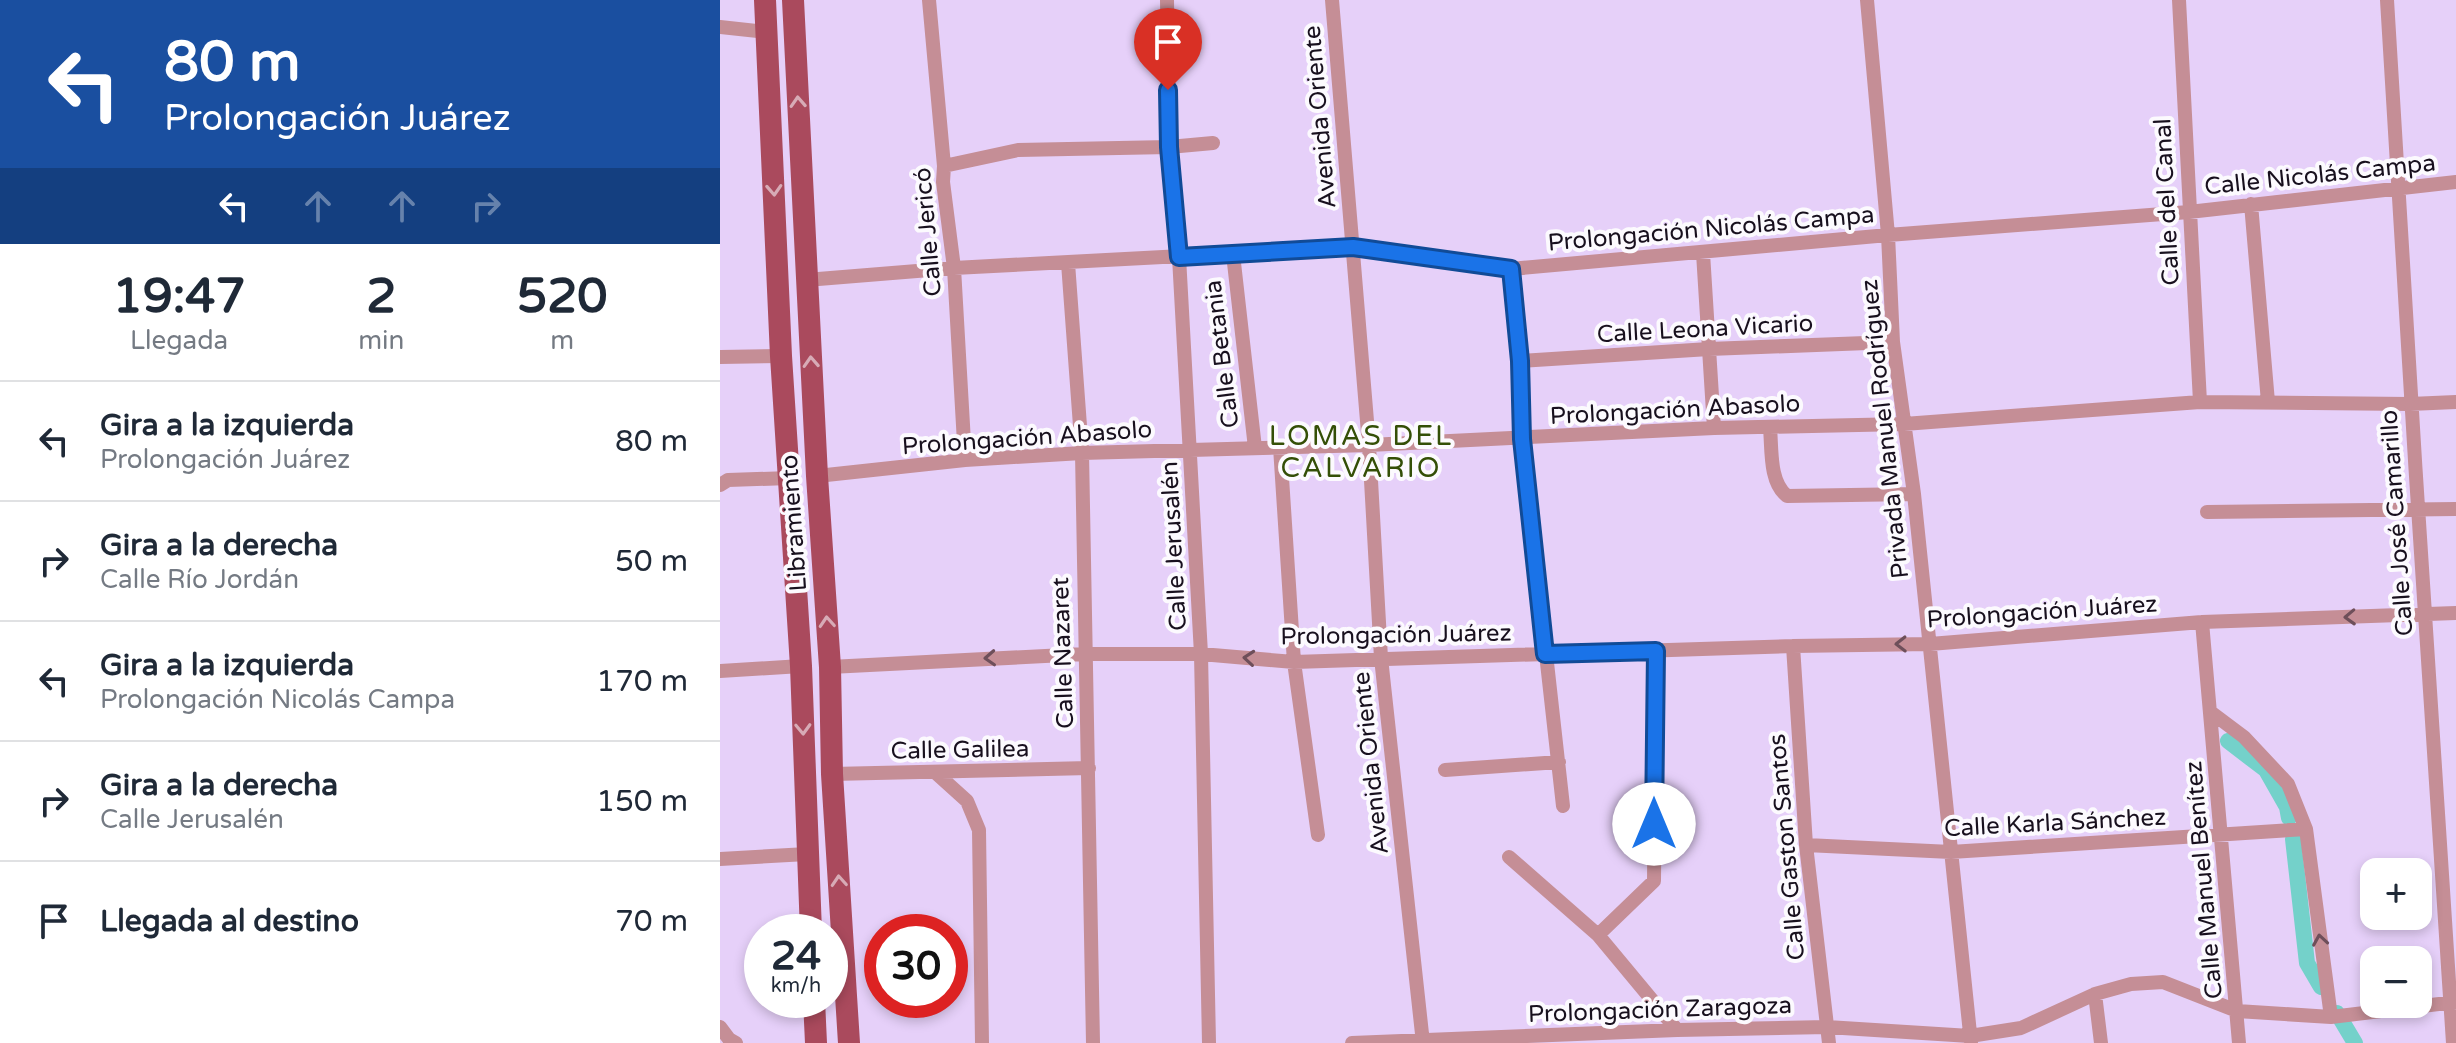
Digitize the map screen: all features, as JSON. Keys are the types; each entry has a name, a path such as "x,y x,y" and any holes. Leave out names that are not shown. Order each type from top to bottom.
{"main road":[{"name":"Libramiento","path":"765,0 781,356 801,666 810,914"},
{"name":"Libramiento","path":"793,0 806,280 830,667 832,774 849,1043"},
{"path":"815,1018 816,1043"}],"street":[{"name":"Calle Jericó","path":"929,0 943,182 954,268 965,460"},
{"name":"Calle Jerusalén","path":"1167,0 1169,147 1179,257 1201,654 1209,1043"},
{"name":"Avenida Oriente","path":"1332,0 1369,445 1381,658 1423,1041"},
{"name":"Privada Manuel Rodríguez","path":"1867,0 1888,235 1893,342 1914,494 1971,1040"},
{"name":"Calle del Canal","path":"2179,0 2200,402"},
{"name":"Calle José Camarillo","path":"2387,0 2410,404 2453,1002 2453,1043"},
{"path":"720,27 767,32"},
{"path":"944,166 1018,150 1169,147 1213,143"},
{"name":"Calle Nicolás Campa","path":"2189,212 2456,182"},
{"path":"2251,204 2268,402"},
{"name":"Prolongación Nicolás Campa","path":"806,280 954,268 1353,247 1511,269 2189,212"},
{"path":"1703,253 1714,428"},
{"name":"Calle Betania","path":"1233,254 1255,448"},
{"name":"Calle Nazaret","path":"1068,263 1082,453 1093,1043"},
{"path":"1511,269 1520,361 1522,439 1563,806"},
{"name":"Calle Leona Vicario","path":"1520,361 1893,342"},
{"path":"720,357 781,356"},
{"name":"Prolongación Abasolo","path":"817,476 965,460 1082,453 1522,439 1714,428 1904,424 2200,402 2456,402"},
{"path":"1770,428 1775,481 1787,496 1914,494"},
{"path":"1280,447 1294,662 1318,835"},
{"path":"723,482 789,478"},
{"path":"2207,512 2456,509"},
{"name":"Prolongación Juárez","path":"830,667 1084,654 1201,654 1294,662 1930,644 2202,622 2456,613"},
{"path":"2202,622 2212,713 2244,737 2288,784 2306,829 2332,1017"},
{"name":"Calle Gaston Santos","path":"1793,646 1806,845 1829,1043"},
{"path":"1598,935 1654,881 1656,651"},
{"path":"720,671 801,666"},
{"name":"Calle Manuel Benítez","path":"2212,713 2219,836 2239,1043"},
{"path":"1445,770 1559,762"},
{"name":"Calle Galilea","path":"832,774 1089,768"},
{"path":"936,773 967,801 979,830 982,1043"},
{"name":"Calle Karla Sánchez","path":"1806,845 1951,852 2306,829"},
{"path":"720,859 807,854"},
{"path":"1509,857 1598,935 1677,1030"},
{"name":"Prolongación Zaragoza","path":"1352,1043 1627,1038 1677,1030 1827,1027 1971,1040 2021,1028 2095,994 2131,984 2163,982 2237,1011 2332,1017 2453,1002"},
{"path":"2095,994 2101,1043"},
{"path":"720,1027 736,1043"}],"waterway":[{"path":"2228,741 2266,770 2287,807 2289,818"},
{"path":"2293,839 2307,963 2321,987"},
{"path":"2337,1013 2355,1043"}],"district":[{"name":"LOMAS DEL CALVARIO","path":"1361,452"}],"route":[{"path":"1168,90 1169,147 1179,257 1353,247 1511,269 1520,361 1522,439 1545,654 1656,651 1654,824"}]}
